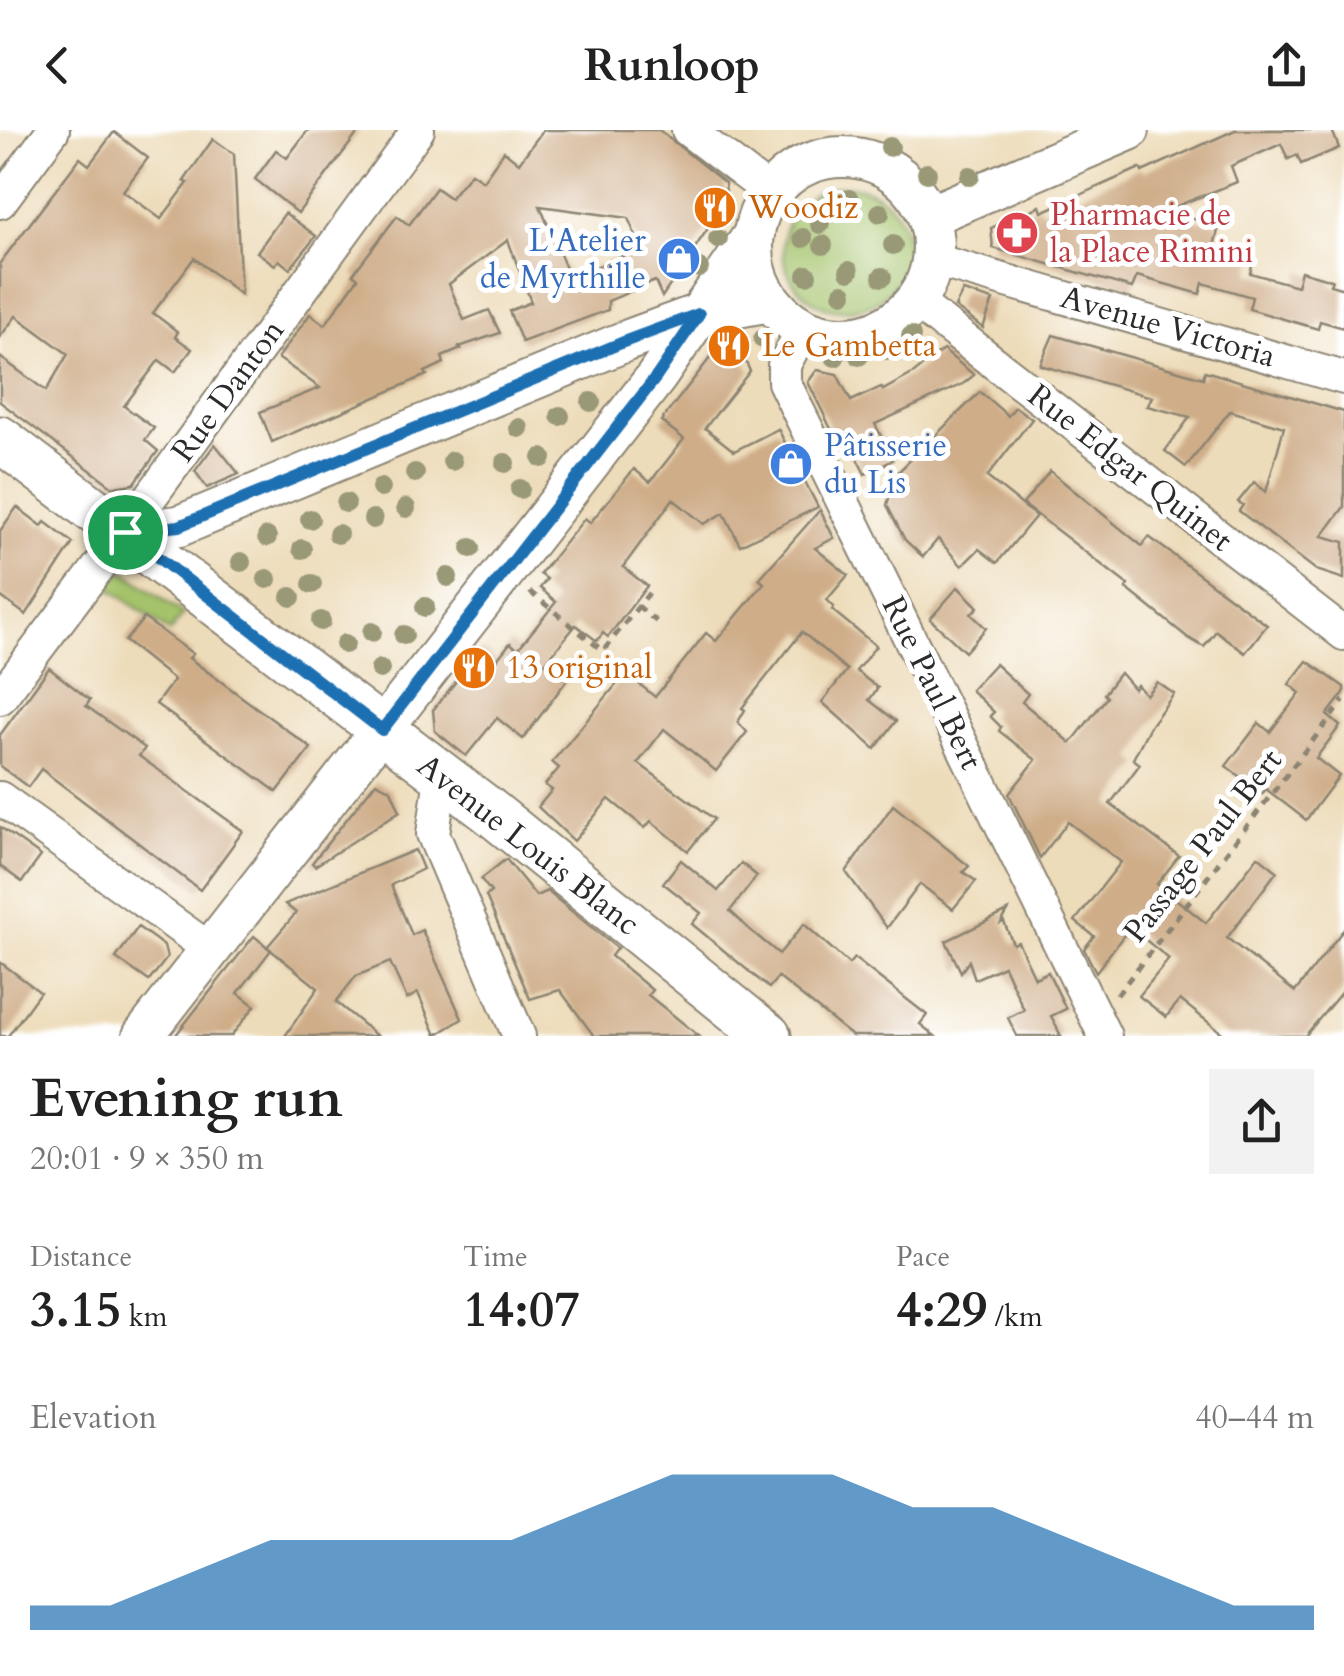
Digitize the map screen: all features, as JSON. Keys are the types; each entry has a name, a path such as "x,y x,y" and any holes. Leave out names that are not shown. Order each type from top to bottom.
{"main road":[{"name":"Avenue Louis Blanc","path":"0,439 488,810 768,1036"}],"street":[{"path":"0,202 53,130"},
{"name":"Rue Danton","path":"0,698 418,130"},
{"path":"688,130 770,193"},
{"path":"928,216 1130,130"},
{"path":"143,1036 657,376 754,234 770,193 818,145 842,156 864,158 885,166 904,179 928,216 934,260 916,302 898,320 876,332 852,338 827,336 803,328 770,301 754,262 754,234"},
{"name":"Avenue Victoria","path":"934,260 1344,378"},
{"path":"125,532 179,526 608,348 699,314 770,301"},
{"name":"Rue Edgar Quinet","path":"916,302 1344,634"},
{"name":"Rue Paul Bert","path":"803,328 784,365 784,382 1101,1028"},
{"path":"441,777 434,834 520,1036"},
{"path":"0,798 211,950"}],"path":[{"path":"504,572 603,650 648,593"},
{"path":"638,606 657,622"},
{"name":"Passage Paul Bert","path":"1101,1028 1344,700"}],"green space":[{"path":"845,186 869,190 889,204 903,224 907,248 903,272 889,292 869,306 845,310 821,306 801,292 787,272 783,248 787,224 801,204 821,190"},
{"path":"117,566 183,614 170,632 104,584"}],"building":[{"path":"308,130 360,130 298,213 255,179 276,150 287,158"},
{"path":"543,130 659,130 725,183 727,200 662,297 655,281 608,301 608,310 522,342 509,311 531,302 508,240 449,284 464,320 489,310 500,333 459,347 442,357 444,363 425,372 427,375 272,442 260,412 320,388 278,358 310,314 325,325 358,278 353,274 397,216 409,225 436,188 450,198 471,173 483,181 504,151 519,163","holes":["540,206 628,218 641,248 570,278"]},
{"path":"1235,130 1332,130 1339,148 1301,164 1297,155 1288,159 1281,144 1231,166 1237,182 1157,214 1220,223 1214,246 1254,258 1250,273 1297,286 1301,271 1332,280 1330,285 1344,289 1344,328 1320,321 1318,329 1249,309 1252,297 1203,283 1200,294 1137,276 1132,288 993,248 991,228 1040,206 1042,212 1140,168 1142,172"},
{"path":"114,132 148,158 123,191 161,219 188,183 184,181 213,139 234,154 241,295 194,258 153,313 192,349 175,372 159,360 124,406 154,428 145,440 158,451 134,484 113,487 0,402 0,357 46,391 68,354 16,316 0,337 0,263 80,158 89,165"},
{"path":"285,213 316,236 290,269 279,260 275,265 257,252"},
{"path":"963,291 993,300 983,328 955,307"},
{"path":"1053,335 1203,378 1205,371 1344,412 1344,507 1322,536 1344,542 1344,579 1316,570 1239,511 1243,505 1238,502 1254,482 1266,492 1284,427 1230,411 1186,467 1165,451 1190,417 1147,406 1152,397 1040,365"},
{"path":"724,340 736,342 750,371 705,428 734,451 778,429 818,507 740,545 724,513 704,524 673,499 623,567 647,586 608,637 603,633 597,641 576,625 545,663 567,680 523,739 497,718 466,756 435,731 433,710 482,649 496,661 510,643 518,649 556,602 540,588 547,579 540,574 585,518 590,523 634,469 650,482 684,439 661,421"},
{"path":"943,350 974,375 963,384 875,424 893,460 865,474 845,435 836,439 808,382 817,370 837,374 851,401 914,373"},
{"path":"980,392 1008,416 1015,407 1032,419 987,477 1036,516 997,563 979,549 962,566 938,539 923,557 905,540 887,505 896,474"},
{"path":"215,444 239,474 207,488 195,471"},
{"path":"1050,471 1142,546 1149,537 1267,625 1245,653 1216,631 1204,647 1187,637 1126,588 1128,585 1023,504"},
{"path":"17,507 73,543 26,615 0,596 0,531"},
{"path":"820,510 834,538 815,548 848,575 827,600 834,607 832,610 876,646 856,671 878,688 869,700 896,721 875,749 822,702 847,670 802,632 742,708 745,710 738,722 747,732 716,771 664,729 638,763 714,819 688,851 651,821 645,828 609,799 574,841 538,807 552,790 545,785 559,768 552,762 626,673 655,697 706,633 716,641 764,583 759,579"},
{"path":"958,587 978,607 971,614 986,628 965,652 930,619"},
{"path":"144,618 193,654 189,658 311,748 277,792 156,704 174,680 125,641"},
{"path":"1307,661 1344,687 1344,693 1327,715 1340,726 1316,758 1339,776 1306,820 1266,789 1262,794 1226,766 1259,723 1270,732 1300,693 1289,684"},
{"path":"995,664 1028,694 1022,702 1071,743 1107,697 1104,694 1120,673 1134,689 1137,685 1146,695 1157,682 1174,694 1150,726 1133,759 1140,764 1110,804 1179,856 1157,884 1206,923 1258,856 1277,871 1227,938 1295,992 1344,929 1344,989 1305,1036 1226,1036 1180,1000 1166,1017 1139,996 1169,959 1130,927 1096,972 1084,949 1094,936 1075,921 1121,862 1068,822 1040,858 1009,794 1036,760 999,731 1001,727 990,716 994,712 971,690"},
{"path":"49,668 90,700 86,706 145,748 139,756 243,831 200,890 41,769 28,787 0,766 0,735"},
{"path":"376,782 391,790 400,811 315,866 312,863"},
{"path":"893,805 969,866 963,872 976,881 953,909 920,884 887,928 846,872"},
{"path":"0,827 41,856 22,882 0,866"},
{"path":"415,850 423,869 391,885 412,935 422,930 462,1019 436,1035 418,993 407,999 390,962 356,976 336,1002 377,1036 285,1036 318,988 267,947 296,913 285,904"},
{"path":"506,859 536,896 547,891 617,948 611,956 652,990 648,995 699,1036 594,1036 560,990 530,999 486,896 491,892 481,879"},
{"path":"681,860 718,891 741,863 757,876 730,911 749,929 779,954 804,924 849,964 854,958 927,1015 920,1024 935,1036 852,1036 778,977 769,988 692,924 701,913 663,883"},
{"path":"1008,911 1001,923 1004,922 1013,944 1018,942 1035,978 1048,972 1066,1009 1051,1016 1061,1036 1017,1036 1008,1018 1024,1010 1004,966 975,979 969,961 961,972 946,941"},
{"path":"138,927 164,946 167,958 149,981 116,958"},
{"path":"254,936 271,950 238,993 255,1006 231,1036 175,1036"},
{"path":"0,962 40,992 8,1036 0,1036"}],"place":[{"name":"Woodiz","path":"715,208"},
{"name":"Pharmacie de la Place Rimini","path":"1017,233"},
{"name":"L'Atelier de Myrthille","path":"679,259"},
{"name":"Le Gambetta","path":"729,346"},
{"name":"Pâtisserie du Lis","path":"791,464"},
{"name":"13 original","path":"474,668"}],"route":[{"path":"699,314 657,376 382,730 125,532 179,526 699,314"}]}
